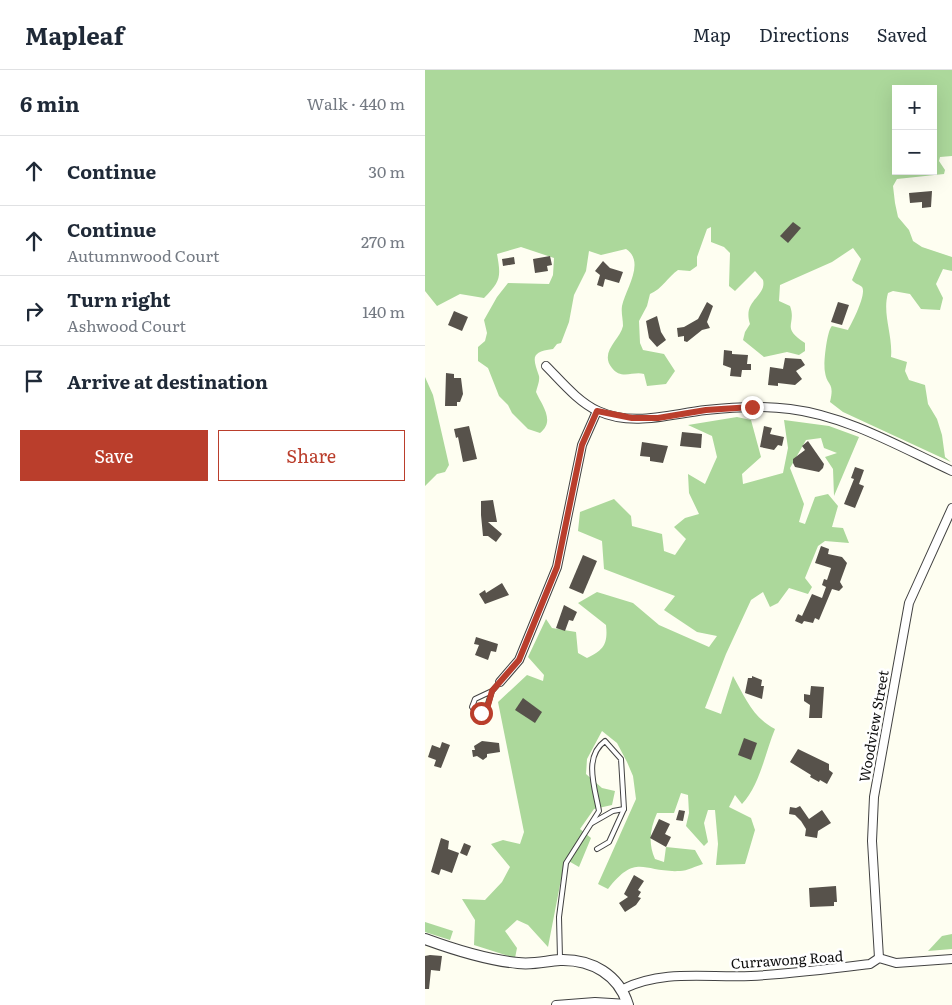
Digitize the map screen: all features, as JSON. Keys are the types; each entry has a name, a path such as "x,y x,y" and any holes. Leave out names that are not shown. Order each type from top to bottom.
{"street":[{"path":"546,366 571,391 597,411 632,418 651,418 742,407 790,409 854,425 952,471"},
{"path":"500,682 519,660 557,567 582,445 597,411"},
{"name":"Woodview Street","path":"879,958 872,841 873,800 909,603 952,508"},
{"path":"425,939 493,960 538,964 560,960 591,964 609,975 623,989 628,1005 595,1002 556,1005"},
{"name":"Currawong Road","path":"623,989 641,980 658,976 751,976 870,964 879,958 896,963 952,959"}],"lane":[{"path":"492,691 486,710 481,713 475,711 472,707 475,699 492,691 500,682"},
{"path":"560,960 559,917 566,863 599,811 591,762 597,746 605,741 621,758 624,809 609,842 597,849"},
{"path":"590,825 613,810 624,809"}],"green space":[{"path":"425,70 952,70 952,156 940,157 939,161 945,170 944,174 937,175 937,85 892,85 892,175 935,175 897,179 893,186 895,203 898,217 909,230 913,241 922,247 952,257 952,271 943,269 936,284 943,298 940,310 921,309 910,294 893,291 888,293 886,301 891,357 907,362 905,371 909,380 925,385 928,404 937,419 942,435 945,457 951,462 843,412 830,402 832,391 826,377 825,368 826,348 830,329 832,326 848,330 863,291 862,287 852,280 861,259 853,248 832,262 780,285 779,301 790,306 792,312 791,329 797,338 805,343 805,351 799,355 787,352 764,357 743,340 750,324 749,309 762,291 763,280 755,271 735,291 729,286 730,253 724,247 711,242 711,227 707,229 697,257 697,266 690,271 678,270 650,294 647,306 639,321 640,343 643,350 664,354 675,371 666,384 647,386 644,374 619,374 612,368 608,357 611,346 623,326 622,306 634,269 632,255 626,249 601,255 589,251 586,271 574,295 569,322 561,343 557,344 553,349 540,352 535,357 539,378 536,392 544,407 547,418 545,428 540,433 528,429 499,396 488,368 478,361 478,347 485,341 487,333 484,320 497,297 508,283 549,284 553,275 554,258 521,247 497,254 499,274 497,283 484,298 460,294 437,306 425,291"},
{"path":"425,377 433,395 449,465 445,472 437,474 425,486"},
{"path":"737,417 751,420 761,457 742,474 743,484 783,473 788,448 784,420 829,426 859,437 834,496 833,469 825,457 837,453 824,448 821,438 806,440 790,468 804,504 799,522 805,524 815,497 828,494 838,506 832,527 843,528 849,543 825,541 818,546 805,578 812,587 808,594 789,588 778,603 770,607 763,592 751,600 726,654 705,708 721,714 733,676 755,713 775,729 753,788 742,804 735,795 729,807 751,818 755,830 745,864 716,865 718,844 715,810 708,810 704,823 708,842 704,846 686,826 689,813 688,795 681,793 674,813 657,813 651,836 651,847 655,859 664,862 666,847 695,850 703,864 680,871 634,868 626,871 608,889 598,884 636,799 633,776 627,762 617,743 602,731 587,759 586,774 602,788 615,791 612,805 594,809 580,829 591,838 579,867 565,859 548,947 528,925 517,920 505,931 517,948 515,958 474,945 475,920 462,899 485,900 502,882 510,867 491,844 503,840 520,844 524,832 498,702 527,675 543,681 544,675 528,657 546,619 552,628 576,632 578,653 587,658 604,646 606,625 578,603 597,592 633,603 659,625 709,647 717,636 697,632 664,610 675,596 604,569 602,541 578,531 580,512 614,499 631,516 632,526 662,534 664,551 675,555 686,539 674,527 685,518 699,514 689,493 688,474 705,484 717,457 712,436 688,425"},
{"path":"425,922 453,931 450,940 425,932"},
{"path":"952,934 952,949 928,951 942,936"}],"building":[{"path":"932,191 931,207 922,208 922,202 910,203 909,193"},
{"path":"793,222 801,228 788,243 780,236"},
{"path":"550,256 552,265 547,266 548,271 535,273 533,259"},
{"path":"514,257 515,264 503,266 502,259"},
{"path":"603,261 610,268 623,272 619,283 605,279 603,287 597,285 600,275 595,271"},
{"path":"707,302 713,306 707,322 710,328 702,330 687,342 684,341 684,336 678,337 677,328 684,327 698,319"},
{"path":"838,302 849,305 842,325 831,322"},
{"path":"454,311 468,317 462,331 448,325"},
{"path":"657,316 661,332 666,340 657,347 649,338 646,321"},
{"path":"724,350 732,351 732,354 748,355 747,364 751,364 751,370 742,370 741,377 730,376 731,368 723,365"},
{"path":"785,358 801,359 805,365 796,371 802,379 795,385 778,383 778,386 768,385 770,367 783,369"},
{"path":"446,373 454,374 454,378 461,378 463,394 460,402 457,402 457,406 445,406"},
{"path":"469,426 477,459 463,462 458,437 456,438 454,429"},
{"path":"764,426 772,428 770,434 784,437 782,446 778,445 774,450 760,447"},
{"path":"682,432 702,434 701,448 680,446"},
{"path":"808,441 824,464 819,472 795,467 793,463 793,459 805,450 802,446"},
{"path":"642,442 668,446 663,463 650,461 650,457 640,456"},
{"path":"855,467 864,470 859,484 864,486 855,508 844,504 854,479 851,478"},
{"path":"493,500 497,522 488,522 502,534 496,542 488,536 483,536 481,515 481,501"},
{"path":"821,546 829,549 828,554 842,557 847,563 840,582 843,587 839,591 832,589 819,620 815,618 813,623 804,621 802,624 795,621 798,614 802,616 812,594 822,598 826,587 822,585 824,579 827,580 831,568 815,563"},
{"path":"583,555 597,561 583,594 569,588"},
{"path":"502,583 509,595 485,604 479,594 485,590 486,593"},
{"path":"564,605 577,612 573,621 569,620 565,631 556,628"},
{"path":"476,637 498,644 496,652 491,651 488,660 475,655 479,645 474,644"},
{"path":"752,676 762,680 761,686 764,686 762,699 745,693 748,678 752,678"},
{"path":"811,686 824,687 822,718 809,718 810,705 804,701 804,694 810,695"},
{"path":"523,698 542,712 535,723 515,710"},
{"path":"744,738 757,743 751,760 738,755"},
{"path":"482,741 499,743 500,752 487,754 487,757 483,760 477,756 473,757 472,750 475,750 474,746"},
{"path":"442,742 450,745 441,768 434,766 436,760 428,757 432,745 440,748"},
{"path":"798,749 829,764 829,770 833,773 827,784 810,777 811,775 790,762"},
{"path":"800,806 809,819 822,810 831,823 818,831 817,838 805,836 806,829 801,821 795,815 789,814 790,807 796,808"},
{"path":"679,810 685,811 683,821 676,820"},
{"path":"659,819 670,824 665,834 671,837 666,847 650,838"},
{"path":"441,838 449,841 448,849 459,853 452,873 441,869 439,875 431,872"},
{"path":"464,843 471,846 467,856 460,853"},
{"path":"634,875 644,881 638,890 641,892 638,897 641,898 636,905 625,912 619,903 628,897 624,894"},
{"path":"836,886 837,902 834,902 834,906 810,907 809,888"},
{"path":"425,956 442,956 440,971 431,970 429,989 425,989"}],"route":[{"path":"481,713 487,709 492,691 519,660 557,567 582,445 597,411 632,418 658,418 706,410 752,407"}]}
